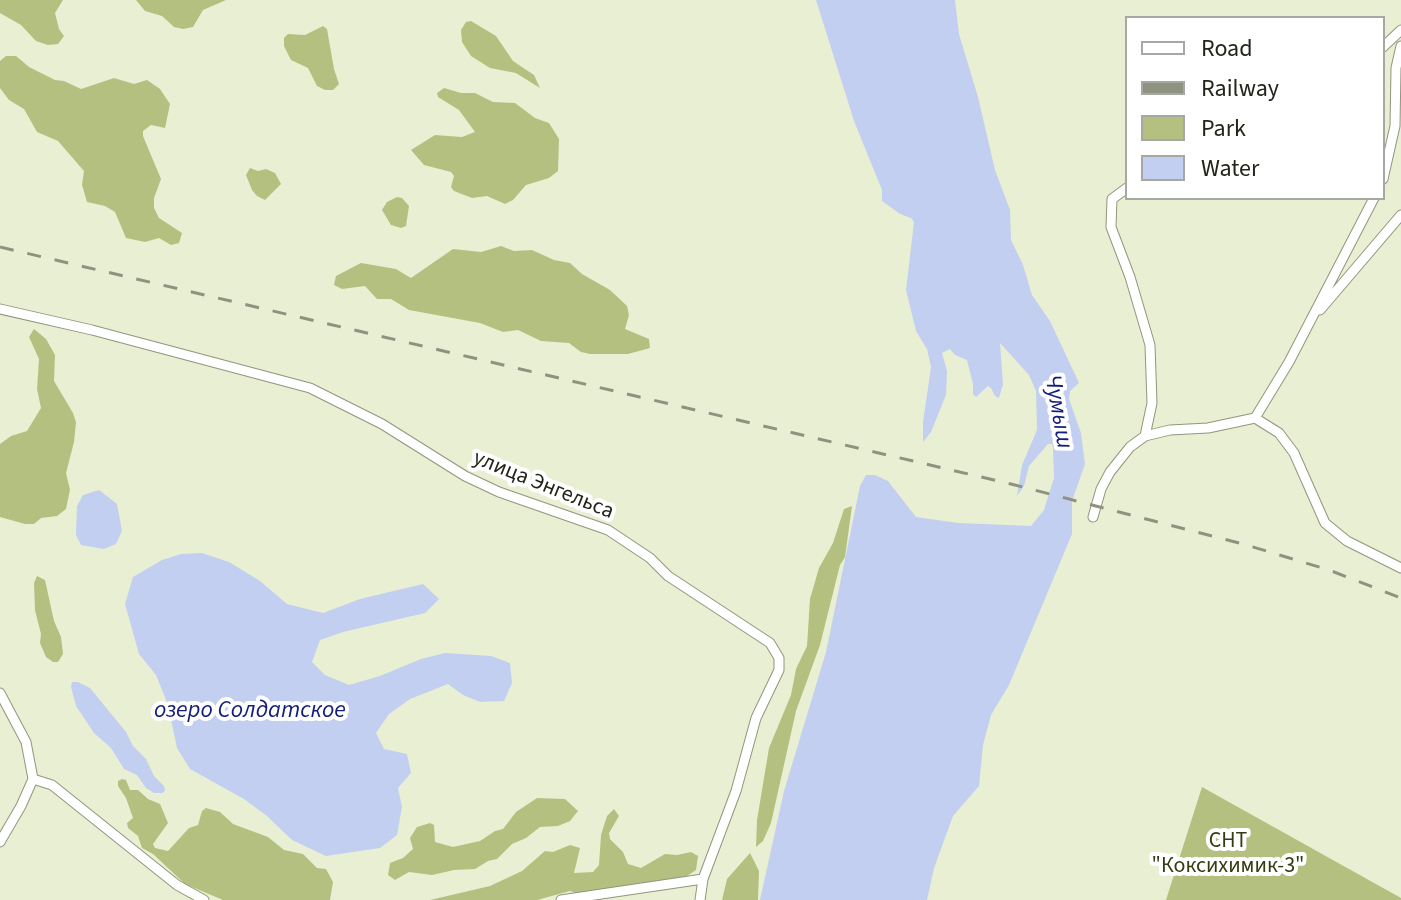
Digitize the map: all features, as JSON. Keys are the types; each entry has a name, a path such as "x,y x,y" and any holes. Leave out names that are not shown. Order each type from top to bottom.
{"street":[{"path":"1385,45 1401,30"},
{"path":"1385,170 1395,126 1396,68 1401,46"},
{"path":"1125,189 1112,199 1111,227 1150,345 1152,403 1145,436"},
{"path":"1255,418 1289,362 1373,200"},
{"path":"1310,322 1401,215"},
{"name":"улица Энгельса","path":"0,309 77,326 310,388 382,424 476,482 608,530 650,558 668,576 770,643 779,658 779,670 756,718 736,791 703,879 700,900"},
{"path":"1093,517 1101,489 1110,472 1130,447 1145,436 1255,418 1279,433 1294,453 1325,523 1347,541 1401,568"},
{"path":"0,693 26,742 33,779 0,842"},
{"path":"33,779 52,785 177,885 204,900"},
{"path":"561,900 703,879"}],"green space":[{"path":"0,0 63,0 55,13 64,36 58,44 36,41 21,25 0,13"},
{"path":"136,0 226,0 203,10 193,27 183,29 174,27 162,16 145,11"},
{"path":"471,21 496,36 513,61 534,75 540,88 516,73 490,68 471,56 462,42 461,30 466,22"},
{"path":"323,26 327,29 339,84 333,90 317,86 308,68 291,60 284,46 284,38 288,34 305,35"},
{"path":"6,56 16,56 29,67 81,89 114,78 134,84 147,80 160,89 170,104 165,128 151,125 143,131 143,136 161,179 154,208 159,218 182,233 179,243 171,245 159,238 145,242 126,238 115,212 87,202 82,185 84,171 58,141 37,132 24,109 9,100 0,88 0,61"},
{"path":"444,88 475,93 493,102 515,103 535,118 549,123 559,139 558,171 549,178 526,185 513,200 505,204 487,196 472,198 454,191 451,172 424,165 411,150 435,135 462,137 475,132 459,110 438,97 437,93"},
{"path":"250,168 275,173 281,184 265,200 252,190 246,175"},
{"path":"397,197 409,206 406,226 401,228 391,225 382,210 387,202"},
{"path":"501,246 514,251 532,250 570,263 582,274 610,290 627,306 629,315 625,329 649,339 650,348 628,354 590,354 581,352 569,343 541,341 518,330 503,332 480,323 409,310 391,299 377,299 365,286 342,289 334,285 336,276 361,263 396,269 411,278 453,249 481,252"},
{"path":"34,329 46,339 55,355 54,381 76,422 66,473 70,490 66,509 57,516 25,524 0,517 0,444 11,436 27,431 41,408 37,389 39,359 29,337"},
{"path":"852,506 845,557 840,565 820,645 796,711 771,823 763,841 756,847 757,820 769,748 807,646 810,599 819,568 833,543 844,509"},
{"path":"37,576 45,580 54,621 61,637 63,654 58,662 46,657 40,643 35,610 34,583"},
{"path":"126,780 130,790 138,790 160,804 168,823 153,844 155,848 168,851 189,828 198,825 206,808 220,812 233,824 268,837 284,850 303,854 317,868 326,869 333,882 330,900 223,900 185,884 153,854 142,848 138,836 128,828 127,823 133,818 118,786 118,781"},
{"name":"СНТ \"Коксихимик-3\"","path":"1202,787 1401,898 1401,900 1166,900"},
{"path":"537,798 565,799 578,811 570,821 558,826 540,827 512,844 497,859 475,869 432,875 409,872 395,880 388,875 390,863 403,858 413,849 410,838 417,827 430,823 434,825 435,842 453,847 480,841 503,829 516,812"},
{"path":"614,809 619,816 609,833 610,839 623,852 628,864 641,868 665,854 691,852 698,856 696,870 684,878 583,895 570,891 537,900 430,900 490,886 522,871 545,851 553,852 570,845 580,848 574,873 593,872 599,865 601,835 607,816"},
{"path":"750,853 759,871 758,900 722,900 727,879"}],"water":[{"name":"Чумыш","path":"816,0 955,0 959,34 995,170 1010,210 1011,240 1032,295 1050,321 1079,383 1070,391 1069,399 1081,433 1085,464 1072,501 1072,534 1009,685 991,715 983,745 979,786 953,816 934,868 927,900 760,900 784,791 826,652 860,486 866,475 888,481 916,517 958,523 1031,526 1044,510 1054,478 1053,448 1052,444 1048,444 1029,466 1024,486 1017,496 1022,465 1037,430 1036,391 1029,375 1000,343 1003,384 999,398 988,386 976,397 967,360 950,349 942,353 947,371 946,395 931,432 923,442 931,367 927,349 916,331 906,290 914,222 882,201 882,190 854,121"},
{"path":"99,490 117,504 122,531 116,544 104,549 81,545 76,535 77,506 83,495"},
{"name":"озеро Солдатское","path":"202,553 229,562 260,581 287,604 323,613 360,599 423,584 439,599 425,613 320,640 312,662 325,675 349,685 445,653 491,656 510,663 512,683 504,701 480,702 448,684 410,699 389,714 376,733 384,749 407,754 411,773 398,788 402,807 397,835 380,848 326,856 292,840 244,799 190,769 177,748 168,705 156,675 139,654 125,604 133,577 162,560 181,554"},
{"path":"72,682 90,688 146,759 154,776 164,786 163,793 154,793 137,775 124,769 111,748 94,733 76,706"}],"railway":[{"path":"0,247 1011,484 1243,544 1329,570 1401,598"}]}
